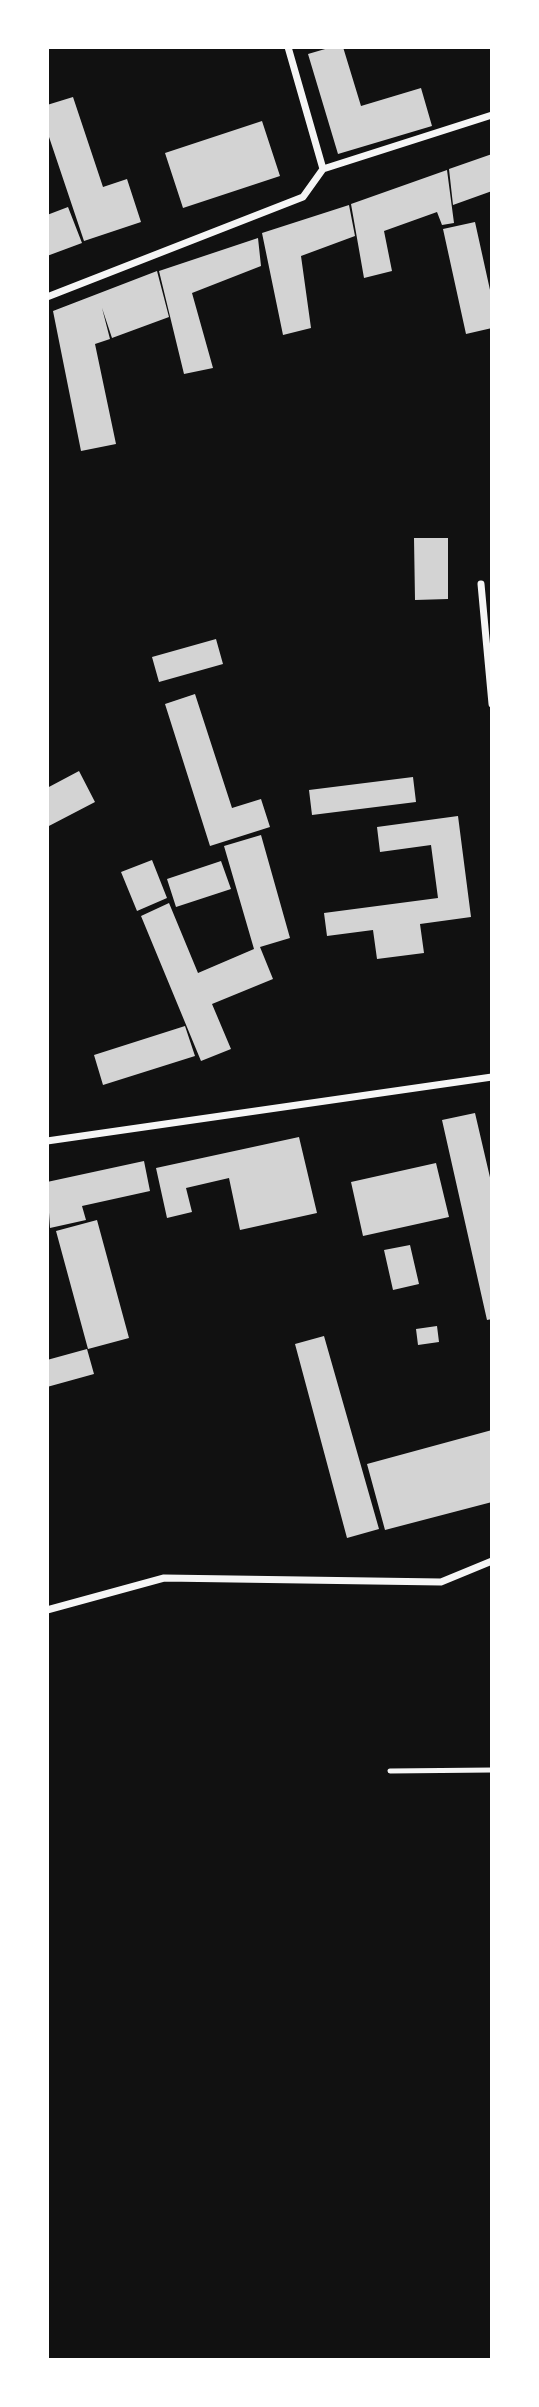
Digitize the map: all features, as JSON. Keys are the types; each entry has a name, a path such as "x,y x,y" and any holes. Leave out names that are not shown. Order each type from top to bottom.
{"street":[{"path":"288,47 323,169"},
{"path":"47,297 303,197 323,169 492,115"},
{"path":"481,584 492,704"},
{"path":"47,1141 492,1077"},
{"path":"47,1610 164,1578 441,1582 492,1562"}],"lane":[{"path":"390,1771 492,1770"}],"building":[{"path":"332,47 343,47 361,106 421,88 432,126 338,154 308,54"},
{"path":"73,97 103,187 127,179 141,222 84,241 47,131 47,105"},
{"path":"262,121 280,176 183,208 165,153"},
{"path":"492,154 492,191 453,205 449,169"},
{"path":"447,170 454,223 442,225 437,212 384,231 392,271 364,278 351,204"},
{"path":"349,205 355,236 301,256 311,328 283,335 262,233"},
{"path":"68,207 82,243 47,256 47,215"},
{"path":"475,222 492,299 492,328 466,334 443,229"},
{"path":"258,238 261,266 192,293 213,368 184,374 159,271"},
{"path":"157,271 169,317 112,338 102,308 110,339 95,344 116,444 81,451 53,311"},
{"path":"414,538 448,538 448,599 415,600"},
{"path":"216,639 223,664 159,682 152,657"},
{"path":"195,694 232,808 261,799 270,827 210,846 165,704"},
{"path":"79,771 95,802 47,827 47,788"},
{"path":"413,777 416,802 312,815 309,790"},
{"path":"458,816 471,917 420,924 424,953 377,959 373,930 327,936 324,913 438,898 431,845 380,852 377,827"},
{"path":"261,835 290,938 260,947 273,979 212,1004 231,1049 201,1061 141,916 169,903 198,973 254,949 224,846"},
{"path":"152,860 167,898 137,911 121,872"},
{"path":"221,861 231,889 176,907 167,879"},
{"path":"185,1026 195,1056 103,1085 94,1055"},
{"path":"475,1113 492,1186 492,1319 487,1320 442,1120"},
{"path":"299,1137 317,1213 240,1230 229,1178 186,1188 192,1212 167,1218 156,1168"},
{"path":"144,1161 150,1191 82,1206 86,1220 50,1228 47,1182"},
{"path":"436,1163 449,1217 363,1236 351,1182"},
{"path":"97,1220 129,1338 88,1349 56,1231"},
{"path":"410,1245 419,1284 393,1290 384,1250"},
{"path":"437,1326 439,1342 418,1345 416,1329"},
{"path":"324,1336 379,1529 347,1538 295,1344"},
{"path":"87,1349 94,1374 47,1387 47,1360"},
{"path":"492,1430 492,1502 385,1530 367,1464"}]}
